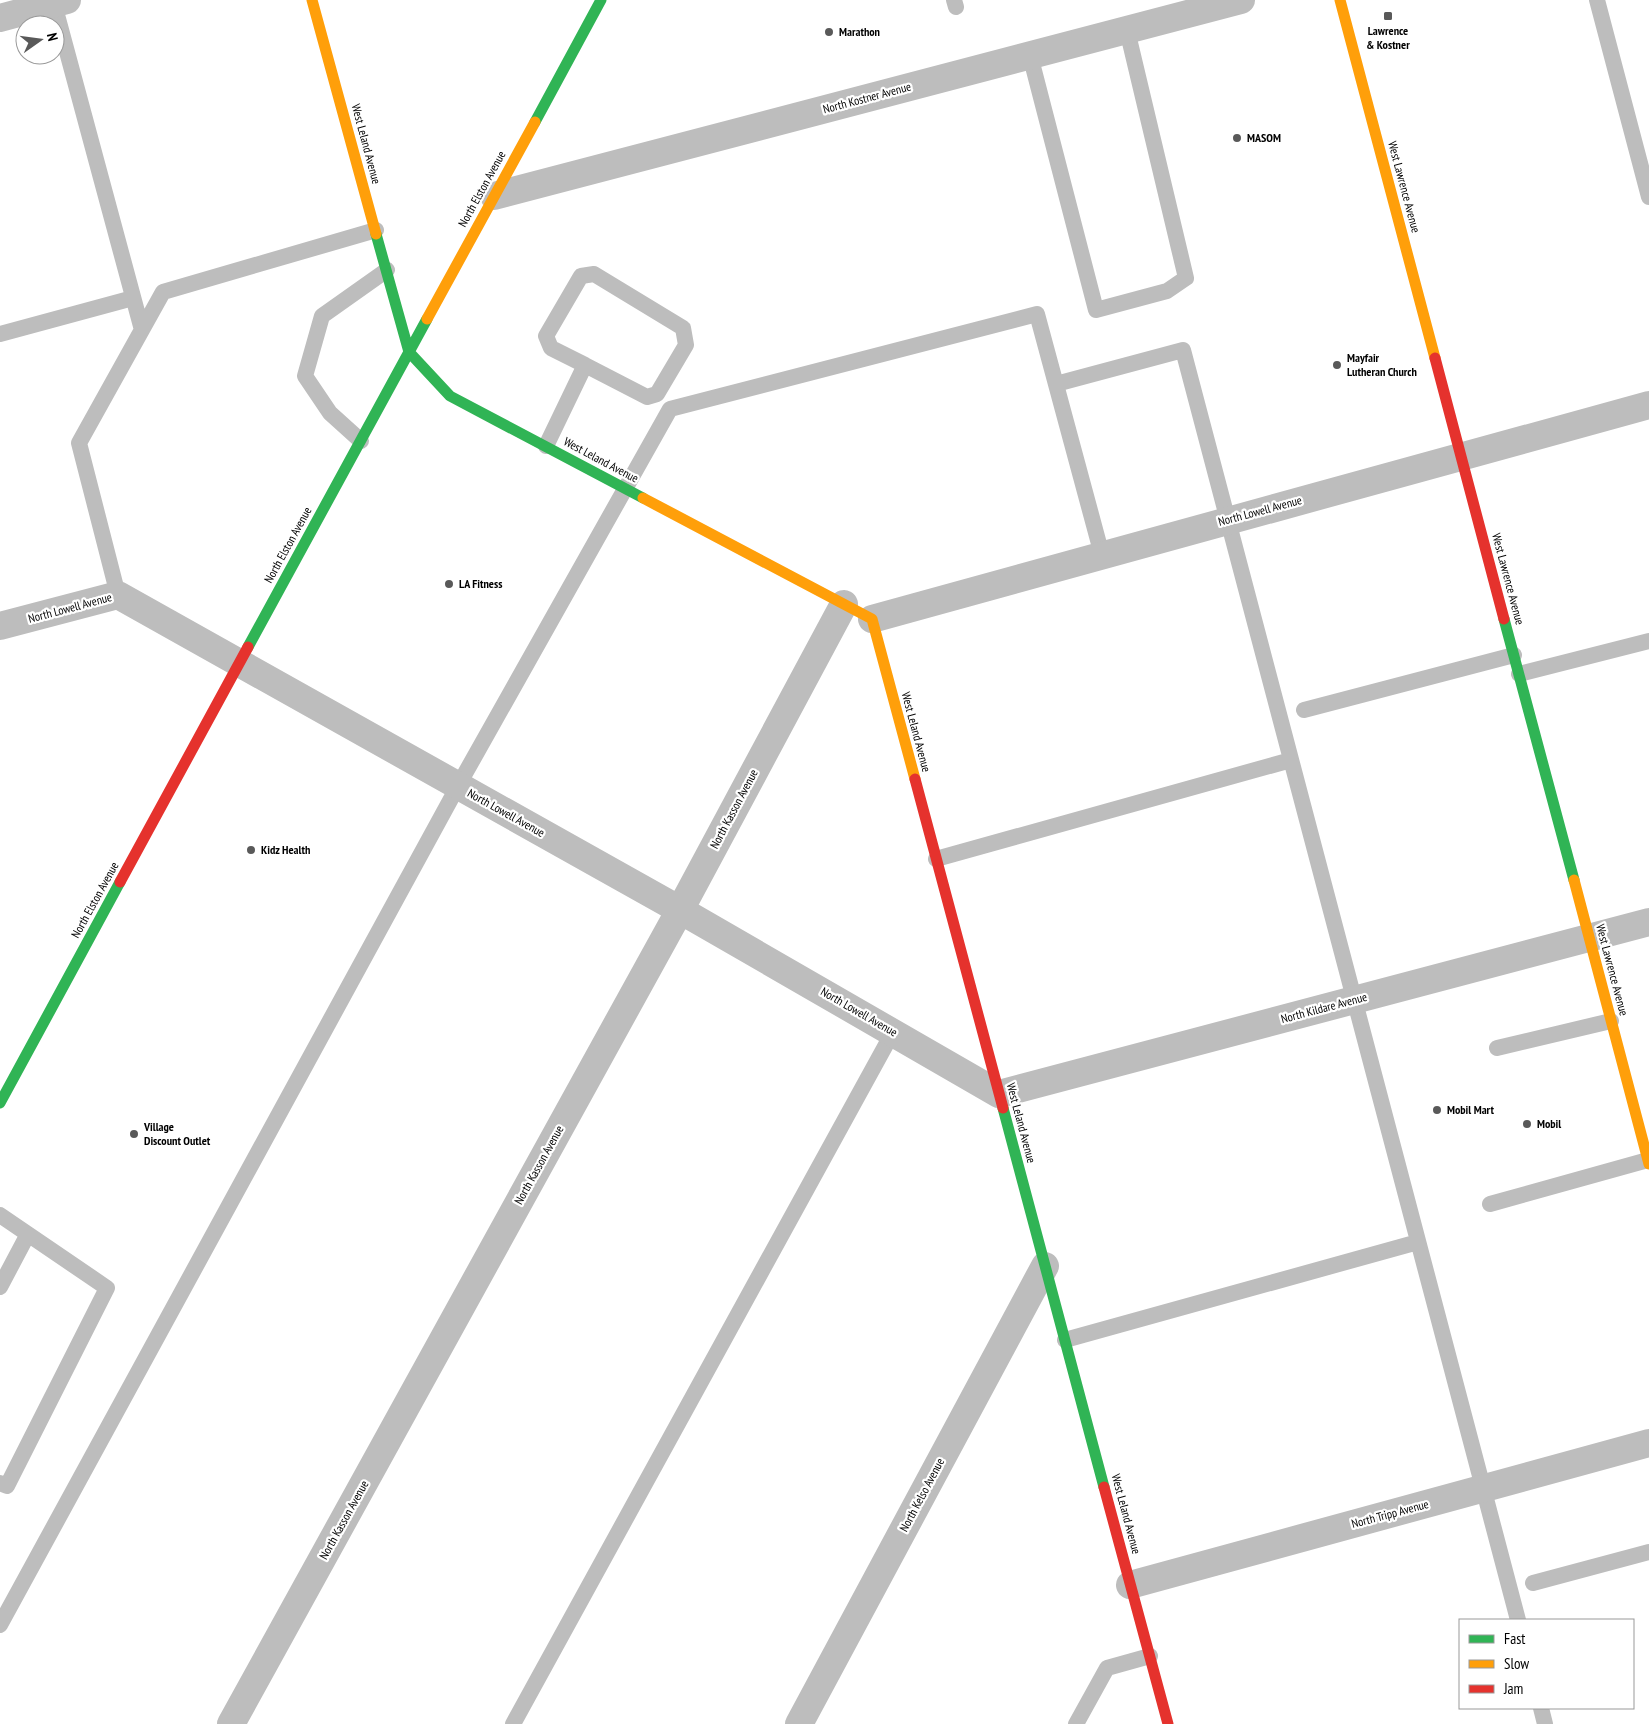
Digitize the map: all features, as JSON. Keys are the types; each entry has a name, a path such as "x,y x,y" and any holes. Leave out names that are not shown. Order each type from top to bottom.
{"main road":[{"name":"West Leland Avenue","path":"312,0 409,352 450,396 872,619 1168,1724"},
{"name":"North Elston Avenue","path":"0,1103 601,0"},
{"name":"West Lawrence Avenue","path":"1340,0 1648,1162"}],"street":[{"name":"North Kostner Avenue","path":"494,196 1240,0"},
{"path":"0,18 58,1"},
{"name":"North Lowell Avenue","path":"872,619 1649,405"},
{"name":"North Lowell Avenue","path":"0,626 118,595 680,910 1000,1094"},
{"name":"North Kasson Avenue","path":"231,1724 680,910 844,604"},
{"name":"North Kildare Avenue","path":"1000,1094 1649,922"},
{"name":"North Kelso Avenue","path":"799,1724 1045,1266"},
{"name":"North Tripp Avenue","path":"1130,1585 1649,1443"}],"lane":[{"path":"1597,0 1642,145 1649,197"},
{"path":"58,1 142,330"},
{"path":"1030,55 1096,310 1167,291 1186,278 1127,30"},
{"path":"118,595 79,443 163,292 376,230"},
{"path":"361,441 330,413 305,376 322,316 387,270"},
{"path":"594,274 683,328 686,345 657,394 647,397 585,365 551,348 546,336 581,276 594,274"},
{"path":"0,334 133,298"},
{"path":"0,1625 458,786 670,410 1037,314 1102,555"},
{"path":"1056,384 1183,350 1518,1619"},
{"path":"546,446 585,365"},
{"path":"1519,674 1649,642"},
{"path":"1304,710 1514,655"},
{"path":"936,859 1291,760"},
{"path":"1497,1048 1611,1021"},
{"path":"513,1724 893,1032"},
{"path":"1490,1204 1648,1162"},
{"path":"0,1215 107,1288 6,1486 0,1483"},
{"path":"0,1287 28,1234"},
{"path":"1065,1340 1418,1242"},
{"path":"1533,1582 1649,1552"},
{"path":"1076,1724 1107,1668 1150,1656"},
{"path":"1541,1709 1545,1724"}],"traffic: fast":[{"path":"535,122 601,0"},
{"path":"376,234 409,352 450,396 643,498"},
{"path":"248,647 427,319"},
{"path":"1504,619 1574,880"},
{"path":"0,1103 120,882"},
{"path":"1003,1108 1104,1487"}],"traffic: slow":[{"path":"312,0 376,234"},
{"path":"1340,0 1435,358"},
{"path":"427,319 535,122"},
{"path":"643,498 872,619 915,779"},
{"path":"1574,880 1649,1164"}],"traffic: jam":[{"path":"1435,358 1504,619"},
{"path":"120,882 248,647"},
{"path":"915,779 1003,1108"},
{"path":"1104,1487 1168,1724"}],"place":[{"name":"Lawrence & Kostner","path":"1388,16"},
{"name":"Marathon","path":"829,32"},
{"name":"MASOM","path":"1237,138"},
{"name":"Mayfair Lutheran Church","path":"1337,365"},
{"name":"LA Fitness","path":"449,584"},
{"name":"Kidz Health","path":"251,850"},
{"name":"Mobil Mart","path":"1437,1110"},
{"name":"Mobil","path":"1527,1124"},
{"name":"Village Discount Outlet","path":"134,1134"}]}
